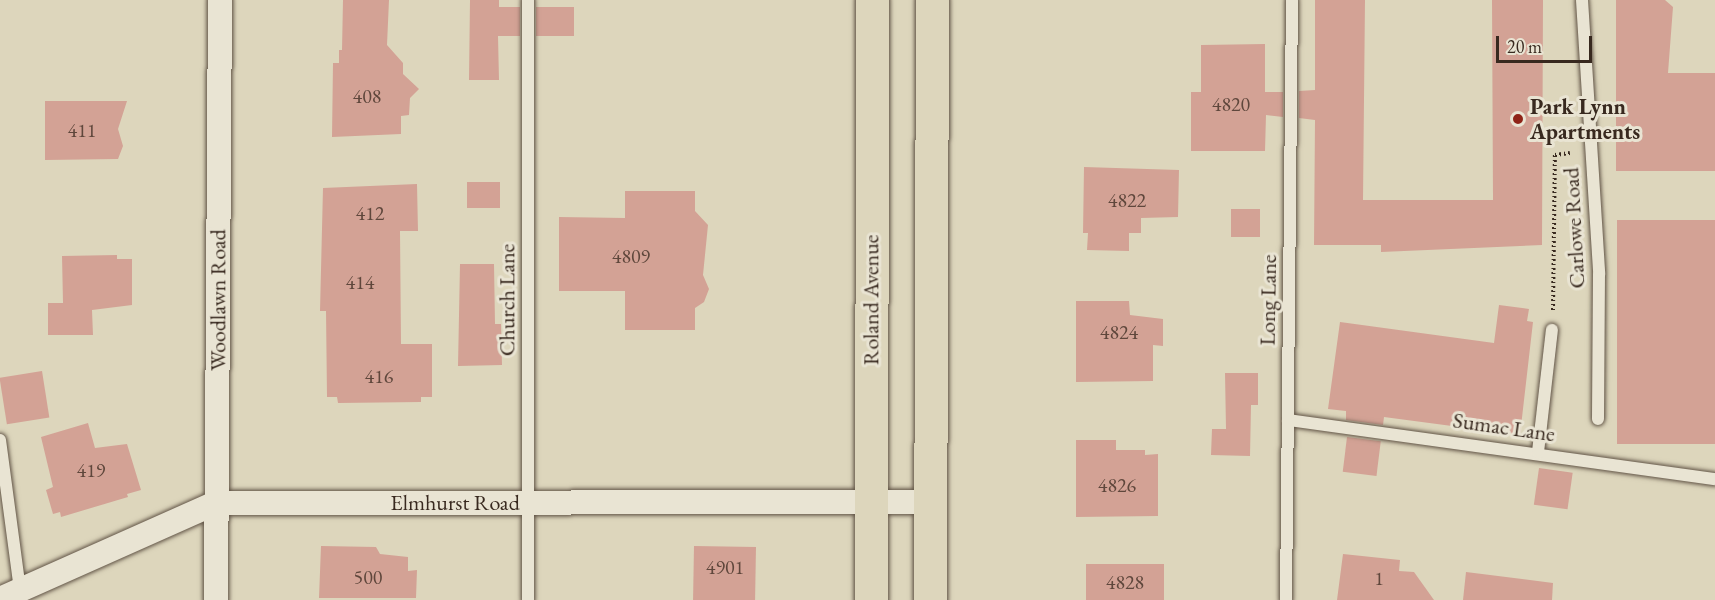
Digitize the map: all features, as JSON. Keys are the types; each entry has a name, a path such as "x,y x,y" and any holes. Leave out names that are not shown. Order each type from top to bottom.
{"main road":[{"name":"Roland Avenue","path":"871,600 872,0"},
{"path":"930,600 932,0"}],"street":[{"name":"Woodlawn Road","path":"216,600 220,0"},
{"name":"Elmhurst Road","path":"10,595 216,503 930,502"}],"lane":[{"name":"Church Lane","path":"528,0 528,600"},
{"name":"Long Lane","path":"1286,600 1292,0"},
{"name":"Carlowe Road","path":"1582,0 1599,274 1598,419"},
{"path":"1538,452 1552,330"},
{"name":"Sumac Lane","path":"1288,420 1538,452 1715,480"},
{"path":"0,440 10,595"}],"path":[{"path":"1552,330 1555,155"}],"building":[{"path":"343,0 389,0 387,45 403,63 403,74 419,89 410,98 409,115 401,116 401,134 332,137 333,63 339,63 339,50 342,50"},
{"path":"470,0 499,0 499,7 520,7 520,36 498,36 499,80 469,80"},
{"name":"Park Lynn Apartments","path":"1315,0 1365,0 1363,200 1493,200 1492,0 1543,0 1542,245 1381,252 1381,245 1314,245 1315,120 1299,118 1299,91 1315,90"},
{"path":"1616,0 1665,0 1673,7 1668,73 1715,73 1715,171 1616,171"},
{"path":"536,7 574,7 574,36 536,36"},
{"path":"1265,44 1265,92 1283,92 1283,117 1266,115 1265,151 1191,151 1191,92 1201,92 1201,45"},
{"path":"45,101 127,101 118,129 123,146 118,159 45,160"},
{"path":"1084,167 1179,170 1178,217 1141,218 1141,233 1129,233 1129,251 1087,250 1088,233 1083,233"},
{"path":"467,182 500,182 500,208 467,208"},
{"path":"417,184 418,231 400,231 401,344 432,344 432,397 421,397 421,402 338,403 337,397 327,397 326,311 320,311 323,188"},
{"path":"625,191 695,191 695,211 708,225 703,275 709,289 704,302 695,308 695,330 625,330 625,291 559,291 559,217 625,218"},
{"path":"1231,209 1260,209 1260,237 1231,237"},
{"path":"1617,220 1715,220 1715,444 1617,444"},
{"path":"117,255 117,259 132,259 132,305 92,310 93,335 48,335 48,303 63,303 62,256"},
{"path":"460,264 494,264 495,324 501,324 502,365 458,366"},
{"path":"1076,301 1129,301 1130,315 1163,319 1163,346 1153,345 1153,381 1076,382"},
{"path":"1499,305 1529,309 1527,321 1533,322 1520,435 1384,417 1383,425 1346,420 1346,411 1328,409 1340,322 1494,343"},
{"path":"42,371 49,417 7,424 0,378"},
{"path":"1225,373 1258,373 1258,405 1251,405 1250,456 1211,455 1212,429 1226,429"},
{"path":"88,423 95,448 127,444 141,490 127,494 128,497 61,517 60,512 53,514 46,490 53,487 41,437"},
{"path":"1347,437 1381,441 1376,476 1343,472"},
{"path":"1076,440 1116,440 1116,450 1145,450 1145,455 1158,454 1158,516 1076,517"},
{"path":"1539,468 1573,473 1568,509 1534,505"},
{"path":"321,546 376,547 380,554 408,557 408,571 417,570 416,598 319,598"},
{"path":"694,546 756,547 755,600 693,600"},
{"path":"1343,554 1400,560 1399,571 1414,572 1434,600 1337,600"},
{"path":"1086,564 1164,564 1164,600 1086,600"},
{"path":"1466,572 1553,583 1552,600 1463,600"}],"place":[{"name":"Park Lynn Apartments","path":"1518,119"}]}
